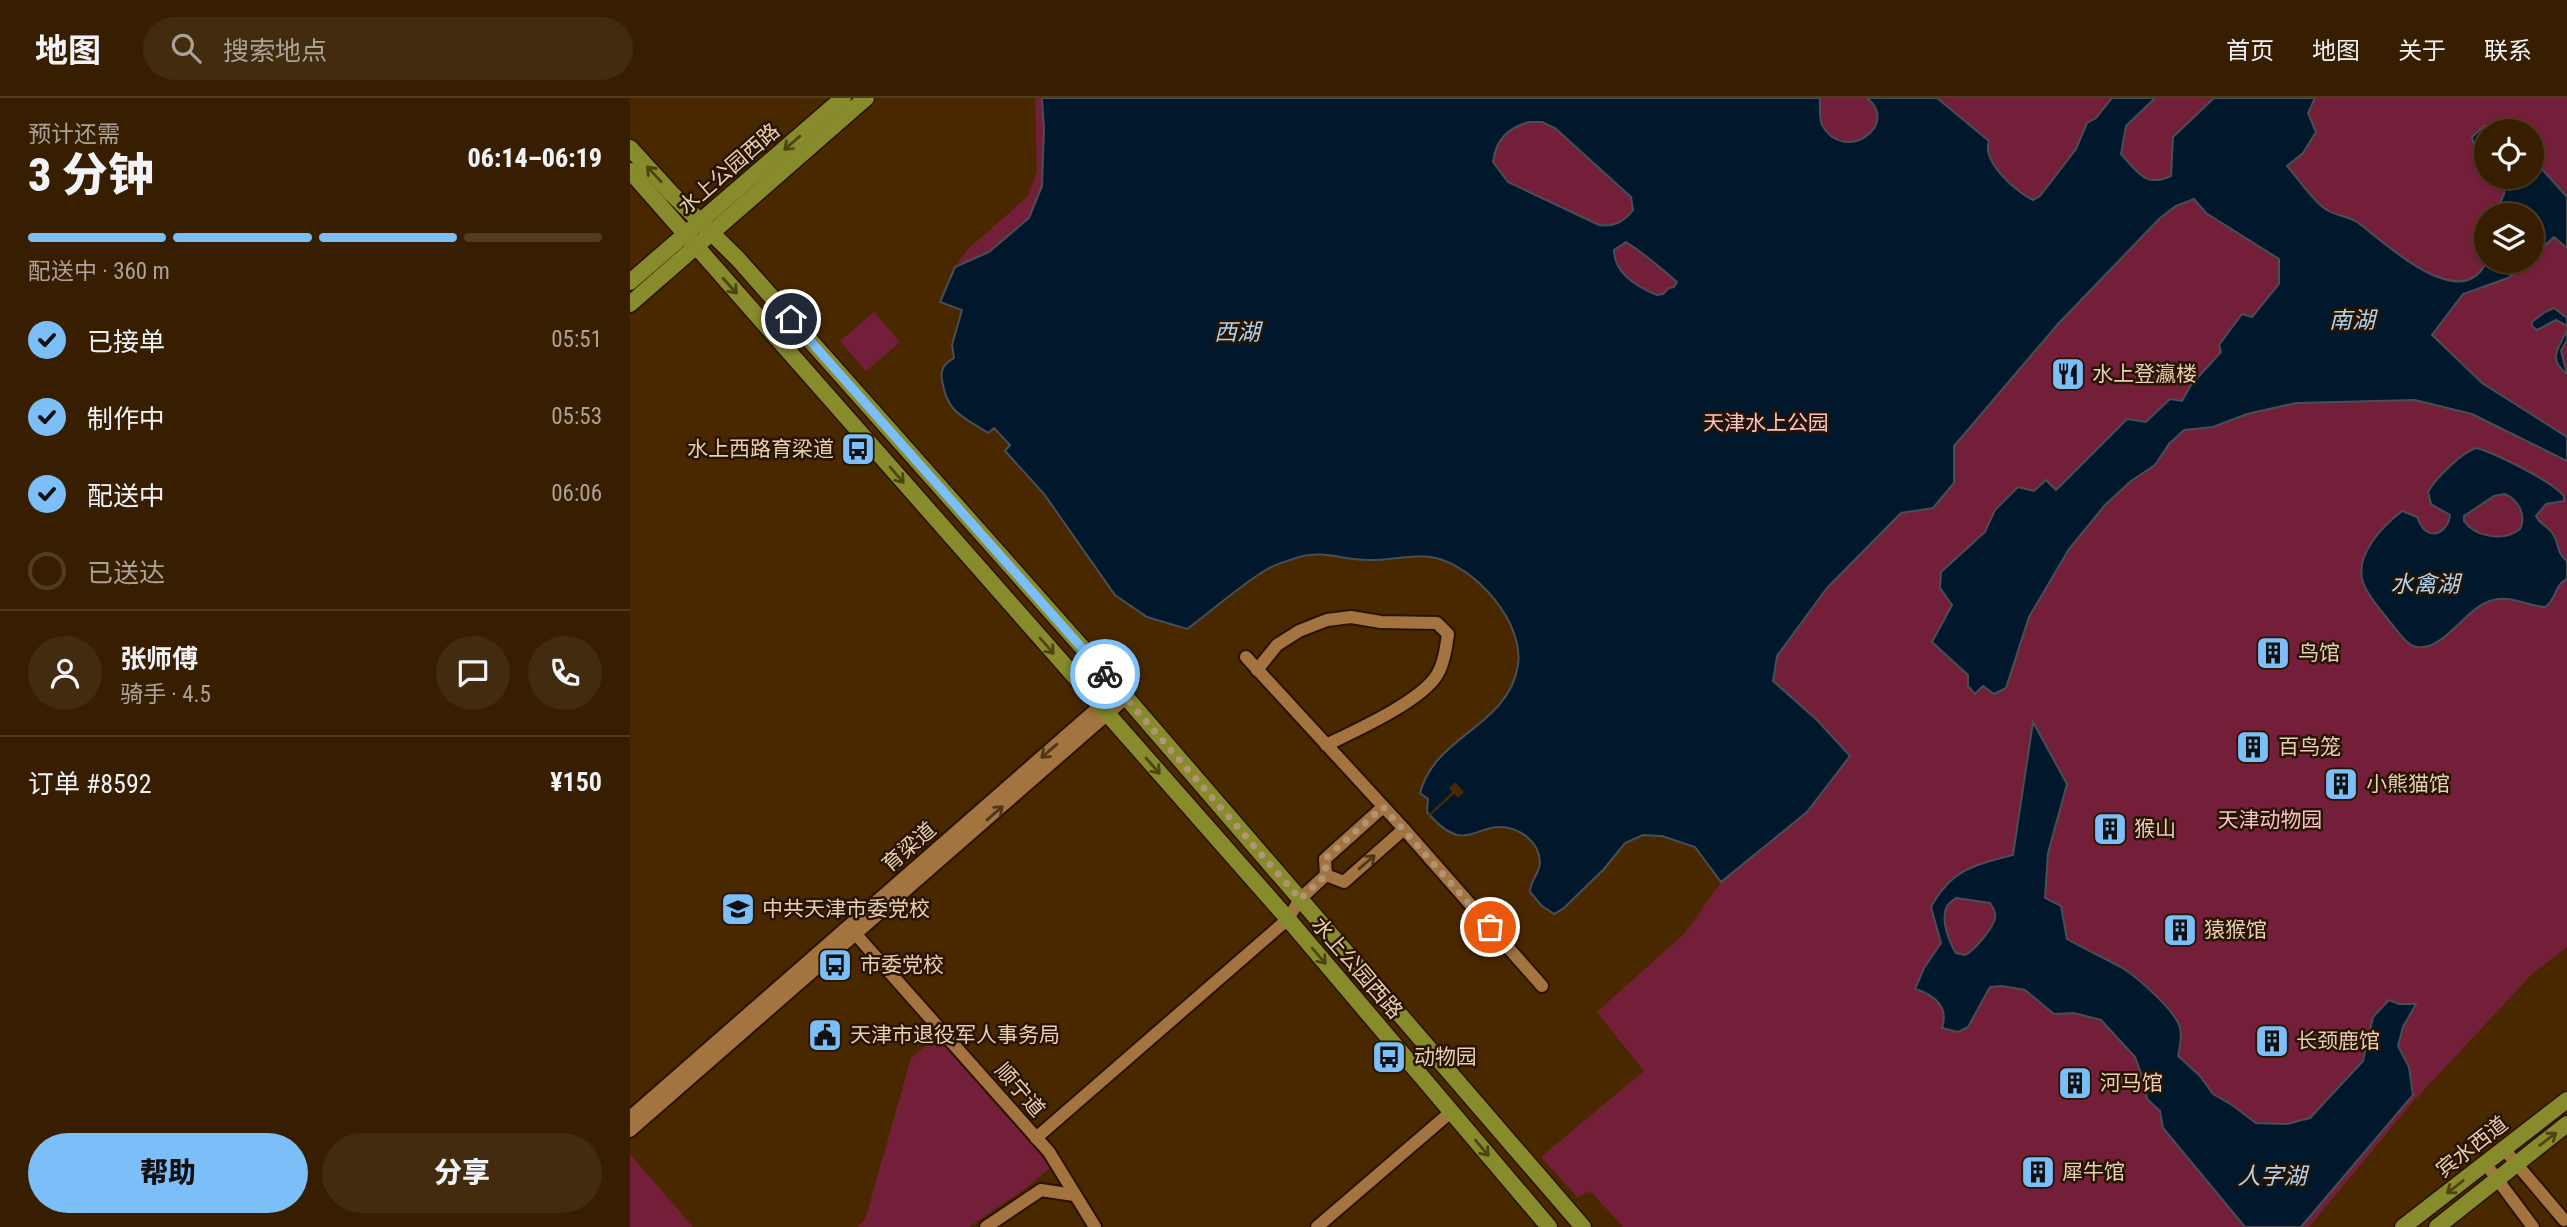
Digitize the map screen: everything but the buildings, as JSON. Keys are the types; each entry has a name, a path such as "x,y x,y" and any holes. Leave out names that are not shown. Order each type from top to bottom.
{"main road":[{"name":"水上公园西路","path":"843,98 684,235 1288,919 1549,1227"},
{"name":"水上公园西路","path":"866,98 713,233 1123,694 1583,1227"},
{"path":"630,148 713,233 630,304"},
{"path":"630,171 684,235 630,282"},
{"name":"宾水西道","path":"2403,1227 2567,1100"},
{"name":"宾水西道","path":"2437,1227 2567,1124"}],"street":[{"path":"1257,670 1277,645 1299,631 1327,620 1351,617 1381,622 1437,623 1444,627 1448,634 1444,659 1436,677 1390,713 1326,745"},
{"path":"1246,657 1404,829 1542,986"},
{"path":"630,1117 852,930 1123,694"},
{"path":"1326,875 1325,859 1383,807"},
{"path":"1326,875 1344,882 1404,829"},
{"path":"1036,1138 1288,919 1300,899 1326,875"},
{"path":"630,1131 852,930"},
{"name":"顺宁道","path":"852,930 1049,1152 1095,1227"},
{"path":"1317,1227 1452,1111"},
{"path":"2504,1149 2562,1221"},
{"path":"2485,1163 2533,1227"},
{"path":"988,1226 1041,1190 1074,1195"}],"green space":[{"path":"1035,98 2567,98 2567,947 2533,973 2411,1104 2309,1227 1623,1227 1590,1191 1577,1197 1541,1157 1644,1071 1597,1012 1685,933 1721,882 1695,847 1662,836 1643,835 1625,843 1615,854 1542,906 1530,892 1540,862 1536,848 1527,837 1514,830 1499,827 1457,835 1444,828 1427,812 1428,799 1420,793 1428,773 1440,757 1501,703 1512,686 1518,665 1518,648 1505,615 1481,585 1451,564 1428,557 1358,560 1316,555 1299,557 1264,571 1187,629 1147,617 1115,595 1044,494 1005,451 1010,445 994,428 988,433 963,417 952,407 944,391 942,373 948,362 954,358 952,345 962,310 940,302 955,267 968,249 1027,197 1037,172"},
{"path":"874,312 900,342 866,371 840,341"},
{"path":"938,1036 1051,1167 1025,1189 969,1227 857,1227 865,1220 911,1058"},
{"path":"630,1154 693,1227 630,1227"}],"water":[{"name":"西湖","path":"1042,98 1820,98 1822,125 1832,136 1843,141 1855,141 1866,137 1874,129 1877,119 1876,109 1867,98 1937,98 1989,141 1990,158 1995,166 2009,183 2033,200 2040,196 2076,149 2087,123 2096,118 2112,98 2155,98 2126,126 2121,154 2137,172 2155,180 2171,176 2173,137 2214,98 2315,98 2308,113 2316,132 2303,153 2287,166 2322,207 2357,222 2404,258 2442,279 2460,281 2477,273 2514,273 2508,278 2463,294 2432,335 2482,383 2567,437 2567,461 2472,414 2415,400 2296,403 2247,414 2213,427 2184,430 2169,444 2155,465 2131,481 2105,505 2069,549 2029,617 2006,688 1994,694 1983,686 1975,694 1968,686 1968,675 1932,642 1952,605 1940,588 1941,572 1985,532 1995,510 2018,487 2034,491 2046,480 2056,490 2127,419 2146,422 2170,399 2182,401 2191,385 2221,352 2219,345 2242,314 2252,317 2279,284 2279,259 2206,213 2194,199 2176,206 2160,218 2058,324 1954,446 1954,483 1933,508 1901,513 1827,588 1777,656 1773,681 1817,720 1850,756 1807,812 1721,882 1695,847 1662,836 1643,835 1625,843 1604,869 1564,908 1554,914 1542,906 1530,892 1540,862 1536,848 1527,837 1514,830 1499,827 1467,835 1452,833 1427,812 1428,799 1420,793 1428,773 1440,757 1501,703 1512,686 1518,665 1518,648 1505,615 1494,599 1467,573 1436,558 1419,556 1358,560 1308,555 1268,569 1187,629 1147,617 1115,595 1044,494 1005,451 1010,445 994,428 988,433 952,407 944,391 942,370 954,358 952,345 962,310 940,302 955,267 989,252 1029,218 1042,186","holes":["1529,122 1542,122 1555,128 1631,197 1633,210 1630,214 1614,224 1599,225 1508,182 1493,162 1500,141 1515,128","1626,242 1677,282 1674,287 1657,295 1642,288 1622,273 1614,250"]},
{"path":"2544,171 2567,197 2567,248 2554,237 2544,246 2544,203 2500,203 2505,189 2544,189"},
{"path":"2554,308 2567,318 2567,326 2556,320 2537,330 2532,326 2532,322"},
{"path":"2567,330 2567,340 2561,351 2567,374 2557,363 2556,352"},
{"name":"水禽湖","path":"2477,448 2510,462 2548,483 2564,496 2564,501 2546,504 2536,516 2553,534 2561,554 2567,561 2567,579 2545,607 2506,599 2493,600 2474,610 2437,642 2417,647 2402,637 2371,598 2363,582 2363,562 2372,542 2402,511 2417,517 2421,526 2430,533 2442,530 2450,515 2431,504 2428,492 2450,466","holes":["2505,494 2522,513 2520,529 2513,533 2490,536 2475,531 2464,521 2464,516 2494,496"]},
{"name":"人字湖","path":"2033,722 2067,784 2048,853 2045,898 2061,906 2067,939 2124,969 2156,996 2172,1013 2180,1028 2178,1056 2200,1076 2213,1094 2256,1123 2287,1124 2310,1118 2363,1061 2373,1017 2389,1000 2399,1004 2416,1004 2403,1027 2398,1046 2409,1067 2413,1095 2301,1227 2245,1227 2163,1128 2160,1111 2147,1099 2145,1084 2135,1057 2101,1020 2074,1013 2054,1014 2025,990 2002,986 1990,987 1968,1027 1958,1032 1942,1028 1944,1014 1939,1003 1915,989 1924,968 1941,943 1931,907 1955,877 1975,866 2013,855","holes":["1956,898 1990,903 1995,917 1990,928 1969,953 1956,953 1945,924 1947,906"]}],"pier":[{"path":"1455,782 1464,792 1458,798 1454,794 1430,816 1452,792 1449,788"}],"way so far":[{"path":"1105,674 1300,899 1326,875 1325,859 1383,807 1490,927"}],"place":[{"name":"水上登瀛楼","path":"2068,374"},
{"name":"水上西路育梁道","path":"858,449"},
{"name":"鸟馆","path":"2273,653"},
{"name":"百鸟笼","path":"2253,747"},
{"name":"小熊猫馆","path":"2341,784"},
{"name":"猴山","path":"2110,829"},
{"name":"中共天津市委党校","path":"738,909"},
{"name":"猿猴馆","path":"2180,930"},
{"name":"市委党校","path":"835,965"},
{"name":"天津市退役军人事务局","path":"825,1035"},
{"name":"长颈鹿馆","path":"2272,1041"},
{"name":"动物园","path":"1389,1057"},
{"name":"河马馆","path":"2075,1083"},
{"name":"犀牛馆","path":"2038,1172"}],"route":[{"path":"791,319 1105,674"}],"water label":[{"name":"南湖","path":"2352,320"}],"park label":[{"name":"天津水上公园","path":"1766,423"},
{"name":"天津动物园","path":"2270,820"}]}
